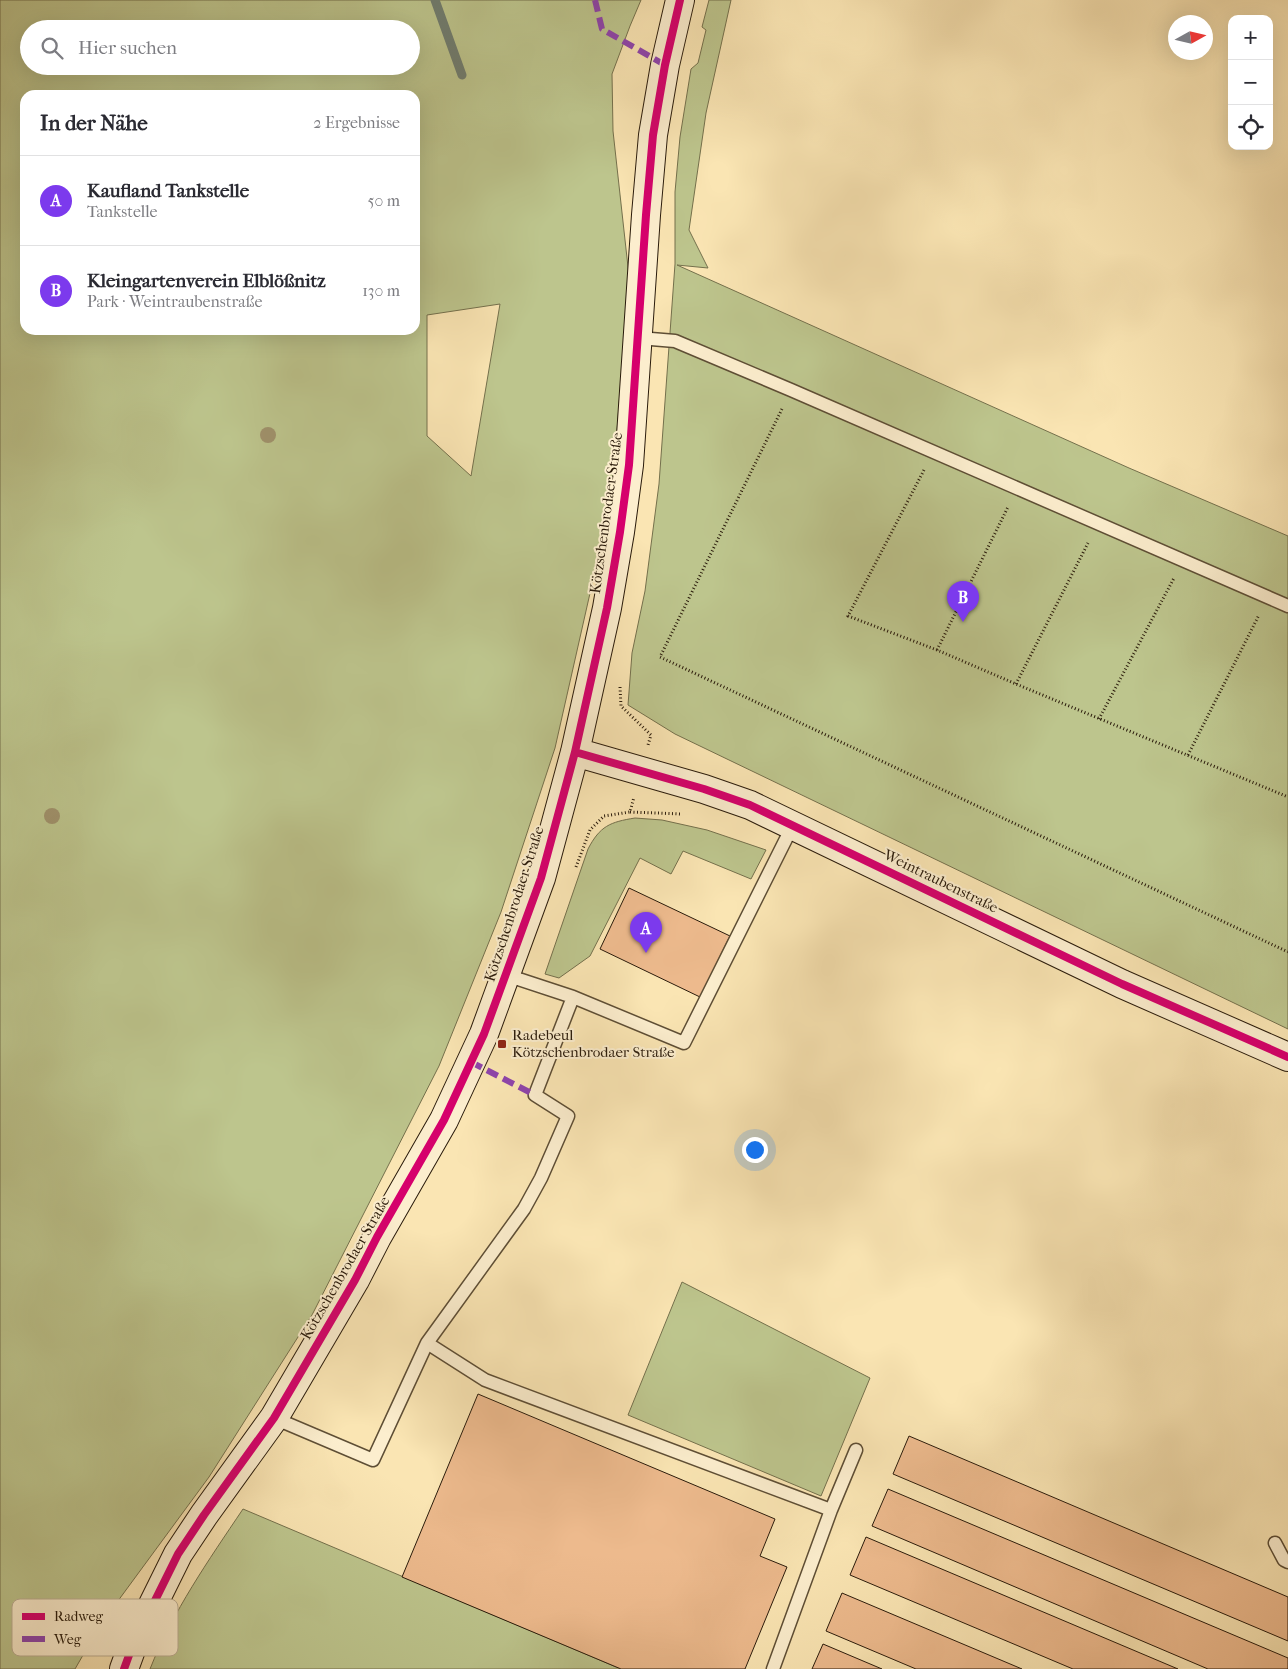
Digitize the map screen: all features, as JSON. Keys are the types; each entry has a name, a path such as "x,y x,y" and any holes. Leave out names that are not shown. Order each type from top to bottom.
{"street":[{"name":"Kötzschenbrodaer Straße","path":"156,1599 178,1554 274,1418 355,1280 377,1237 444,1120 484,1034 541,878 575,752 607,608 620,532 629,465 653,135 665,65 680,0"},
{"name":"Weintraubenstraße","path":"575,752 750,805 1122,984 1288,1057"},
{"name":"Kötzschenbrodaer Straße","path":"124,1669 129,1656"}],"lane":[{"path":"639,338 676,341 1288,606"},
{"path":"506,974 573,997 684,1043 793,825"},
{"path":"274,1418 373,1460 427,1343 524,1209 541,1178 568,1116 535,1095 573,997"},
{"path":"427,1343 485,1380 831,1510"},
{"path":"772,1669 831,1510 856,1450"},
{"path":"1275,1543 1284,1560 1288,1562"}],"path":[{"path":"791,390 660,657 1288,952"},
{"path":"933,452 848,616 937,650 1288,796"},
{"path":"937,650 1016,489"},
{"path":"1016,684 1098,524"},
{"path":"1099,719 1183,561"},
{"path":"1188,755 1268,598"}],"green space":[{"path":"0,0 641,0 612,74 613,131 629,276 612,496 555,748 501,912 439,1066 312,1315 209,1477 119,1599 12,1599 12,1656 83,1656 75,1669 0,1669","holes":["500,304 471,476 427,436 427,315"]},
{"path":"709,0 731,0 706,113 689,230 708,268 677,265 1129,468 1288,536 1288,1029 675,734 628,705 632,653 645,591 659,484 675,264 675,192 680,137 691,69 698,63 706,30 702,27"},
{"path":"635,818 662,820 707,830 766,850 751,879 683,851 671,874 640,858 590,956 559,978 545,974 592,841 607,826 619,821"},
{"path":"682,1282 870,1378 821,1496 628,1415"},
{"path":"243,1509 621,1669 150,1669 156,1656 178,1656 178,1611 204,1567"}],"building":[{"path":"629,888 730,936 700,997 600,949"},
{"path":"478,1394 775,1519 760,1556 787,1567 745,1669 621,1669 402,1577"},
{"path":"909,1436 1288,1597 1288,1641 893,1474"},
{"path":"888,1489 1288,1658 1288,1669 1208,1669 872,1526"},
{"path":"866,1537 1178,1669 1073,1669 850,1575"},
{"path":"842,1593 1022,1669 916,1669 826,1631"},
{"path":"823,1644 882,1669 812,1669"}],"waterway":[{"path":"435,0 462,75"}],"marked path":[{"path":"595,0 602,29 665,65"},
{"path":"471,1062 535,1095"}],"cycle path":[{"path":"156,1599 178,1554 274,1418 355,1280 377,1237 444,1120 484,1034 541,878 575,752 607,608 620,532 629,465 653,135 665,65 680,0"},
{"path":"575,752 704,789 750,805 1122,984 1288,1057"},
{"path":"124,1669 129,1656"}],"place":[{"name":"Kleingartenverein Elblößnitz","path":"963,622"},
{"name":"Kaufland Tankstelle","path":"646,953"},
{"name":"Radebeul Kötzschenbrodaer Straße","path":"502,1044"}]}
